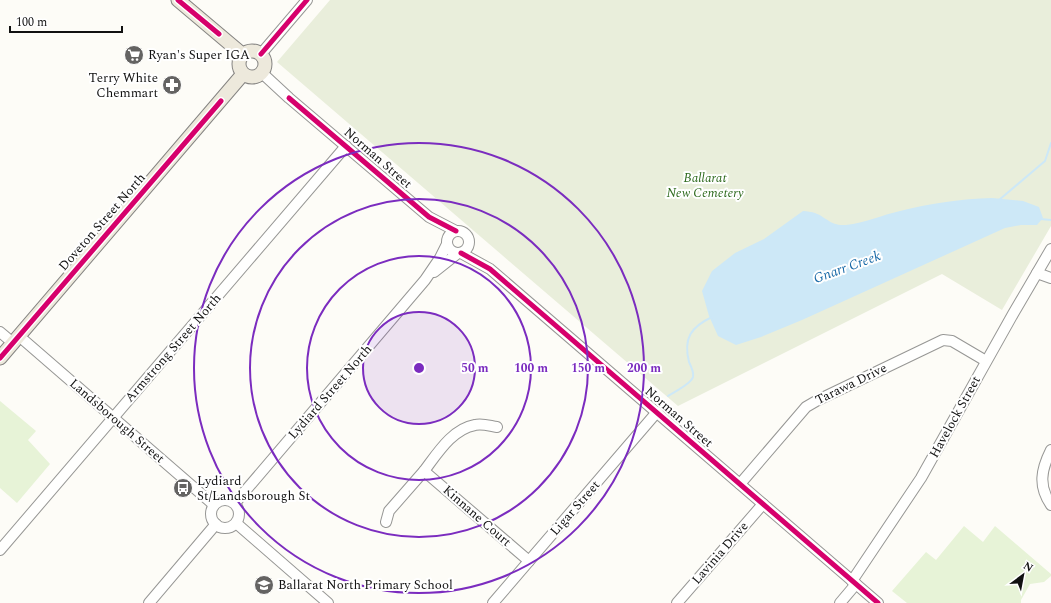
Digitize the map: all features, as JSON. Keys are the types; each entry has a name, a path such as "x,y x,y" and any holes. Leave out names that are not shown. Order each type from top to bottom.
{"main road":[{"path":"178,0 242,54"},
{"path":"250,51 261,54 265,61 265,66 262,73 254,77 243,74 239,66 242,54 250,51"},
{"name":"Doveton Street North","path":"0,358 243,74"}],"street":[{"path":"261,54 307,0"},
{"name":"Norman Street","path":"262,73 289,98 429,216 456,231"},
{"name":"Armstrong Street North","path":"0,550 346,146"},
{"name":"Norman Street","path":"429,216 447,242"},
{"path":"456,231 465,233 469,243 467,249 460,253 450,251 447,242 450,234 456,231"},
{"name":"Lydiard Street North","path":"235,503 425,280 440,258 447,242"},
{"name":"Norman Street","path":"469,243 490,269 878,603"},
{"name":"Havelock Street","path":"840,603 921,478 986,361 1051,249"},
{"name":"Norman Street","path":"460,253 490,269"},
{"name":"Lydiard Street North","path":"425,280 460,253"},
{"path":"1037,273 1051,278"},
{"name":"Landsborough Street","path":"0,332 16,340 114,418 214,505"},
{"name":"Tarawa Drive","path":"740,484 806,407 818,400 943,340 952,341 986,361"},
{"name":"Ligar Street","path":"494,603 657,412"},
{"path":"386,522 389,511 451,438 462,430 475,425 497,427"},
{"path":"1051,450 1043,467 1042,481 1045,495 1051,505"},
{"name":"Kinnane Court","path":"424,471 529,562"},
{"path":"223,500 230,500 235,503 239,513 239,518 236,523 227,528 216,524 212,515 214,505 223,500"},
{"name":"Lavinia Drive","path":"677,603 763,504"},
{"path":"236,523 328,603"},
{"path":"148,603 216,524"}],"green space":[{"name":"Ballarat New Cemetery","path":"330,0 1051,0 1051,226 1002,310 942,274 678,406 277,62"},
{"path":"0,401 36,431 28,440 50,464 17,503 0,488"},
{"path":"964,526 983,542 995,526 1051,574 1051,576 1044,582 1030,584 1021,600 1021,603 907,603 892,591 926,552 936,560"}],"water":[{"path":"992,198 1023,201 1039,207 1043,218 1037,225 1021,225 1005,228 802,320 761,337 736,345 718,336 709,316 702,291 712,271 735,253 764,239 803,211 815,213 836,224 846,225 860,223 923,206 957,200"}],"waterway":[{"name":"Gnarr Creek","path":"999,200 1045,161 1051,143"},
{"path":"1040,219 1051,220"},
{"name":"Gnarr Creek","path":"668,396 692,380 693,374 687,354 688,340 694,329 712,317"}],"cycle path":[{"path":"178,0 219,34"},
{"path":"261,54 307,0"},
{"path":"289,98 429,217 456,231"},
{"path":"0,358 221,101"},
{"path":"461,253 490,269 878,603"}],"place":[{"name":"Ryan's Super IGA","path":"134,55"},
{"name":"Terry White Chemmart","path":"172,85"},
{"name":"Lydiard St/Landsborough St","path":"183,488"},
{"name":"Ballarat North Primary School","path":"264,585"}]}
